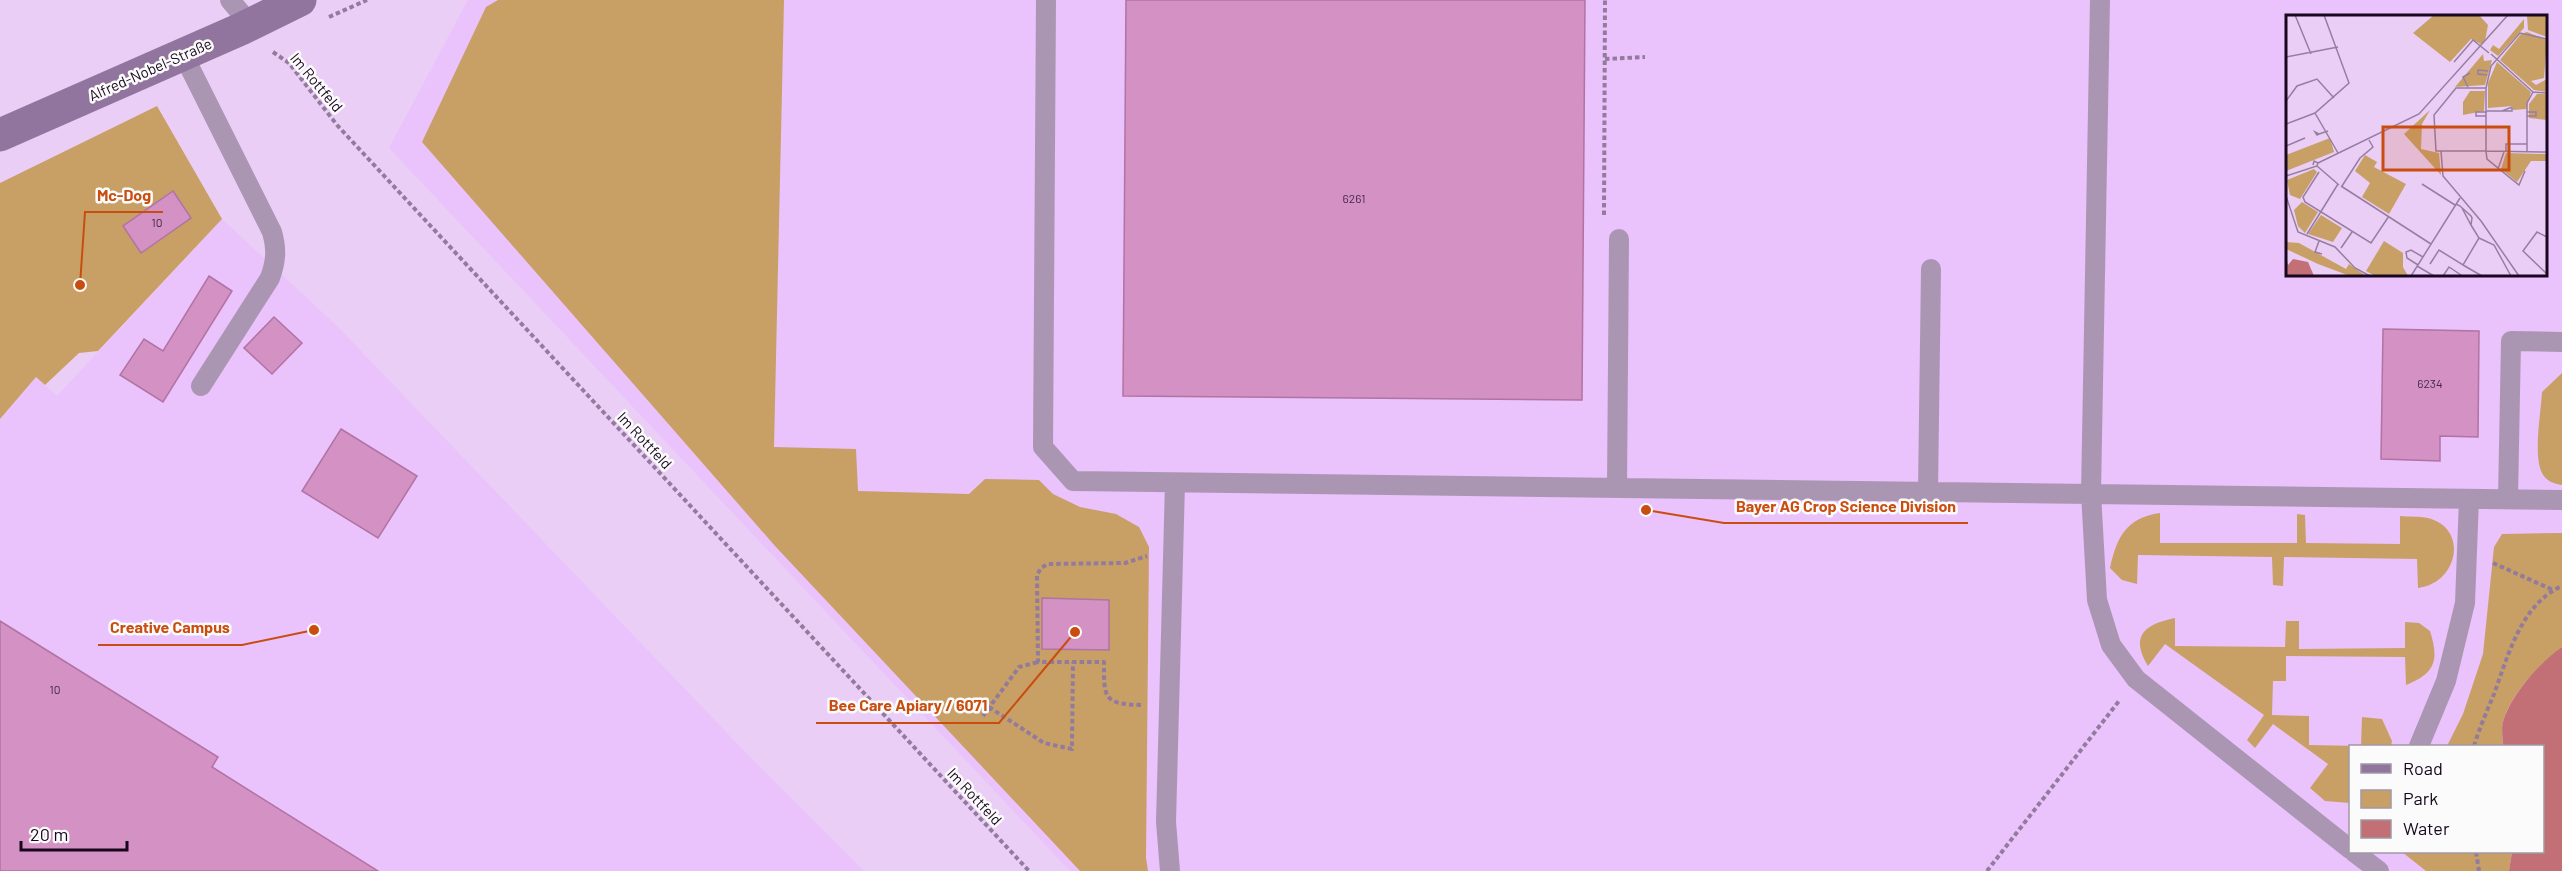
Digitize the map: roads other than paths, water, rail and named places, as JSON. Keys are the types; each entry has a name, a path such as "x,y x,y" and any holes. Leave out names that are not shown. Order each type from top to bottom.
{"street":[{"name":"Alfred-Nobel-Straße","path":"0,135 183,54 240,18 300,0"}],"lane":[{"path":"1047,0 1043,447 1072,481 2562,500"},
{"path":"2100,0 2091,493 2097,600 2111,645 2136,679 2349,847"},
{"path":"183,54 272,232 276,247 276,260 270,278 201,386"},
{"path":"1617,488 1619,238"},
{"path":"1928,491 1931,269"},
{"path":"2508,500 2511,341 2562,342"},
{"path":"1170,871 1166,822 1175,483"},
{"path":"2420,745 2446,681 2465,603 2469,499"},
{"path":"2356,853 2379,871"}],"water":[{"path":"2562,647 2562,871 2509,871 2512,853 2544,853 2544,745 2503,745 2502,731 2503,722 2512,701 2544,661"}],"place":[{"name":"Mc-Dog","path":"80,285"},
{"name":"Bayer AG Crop Science Division","path":"1646,510"},
{"name":"Creative Campus","path":"314,630"},
{"name":"Bee Care Apiary / 6071","path":"1075,632"}]}
